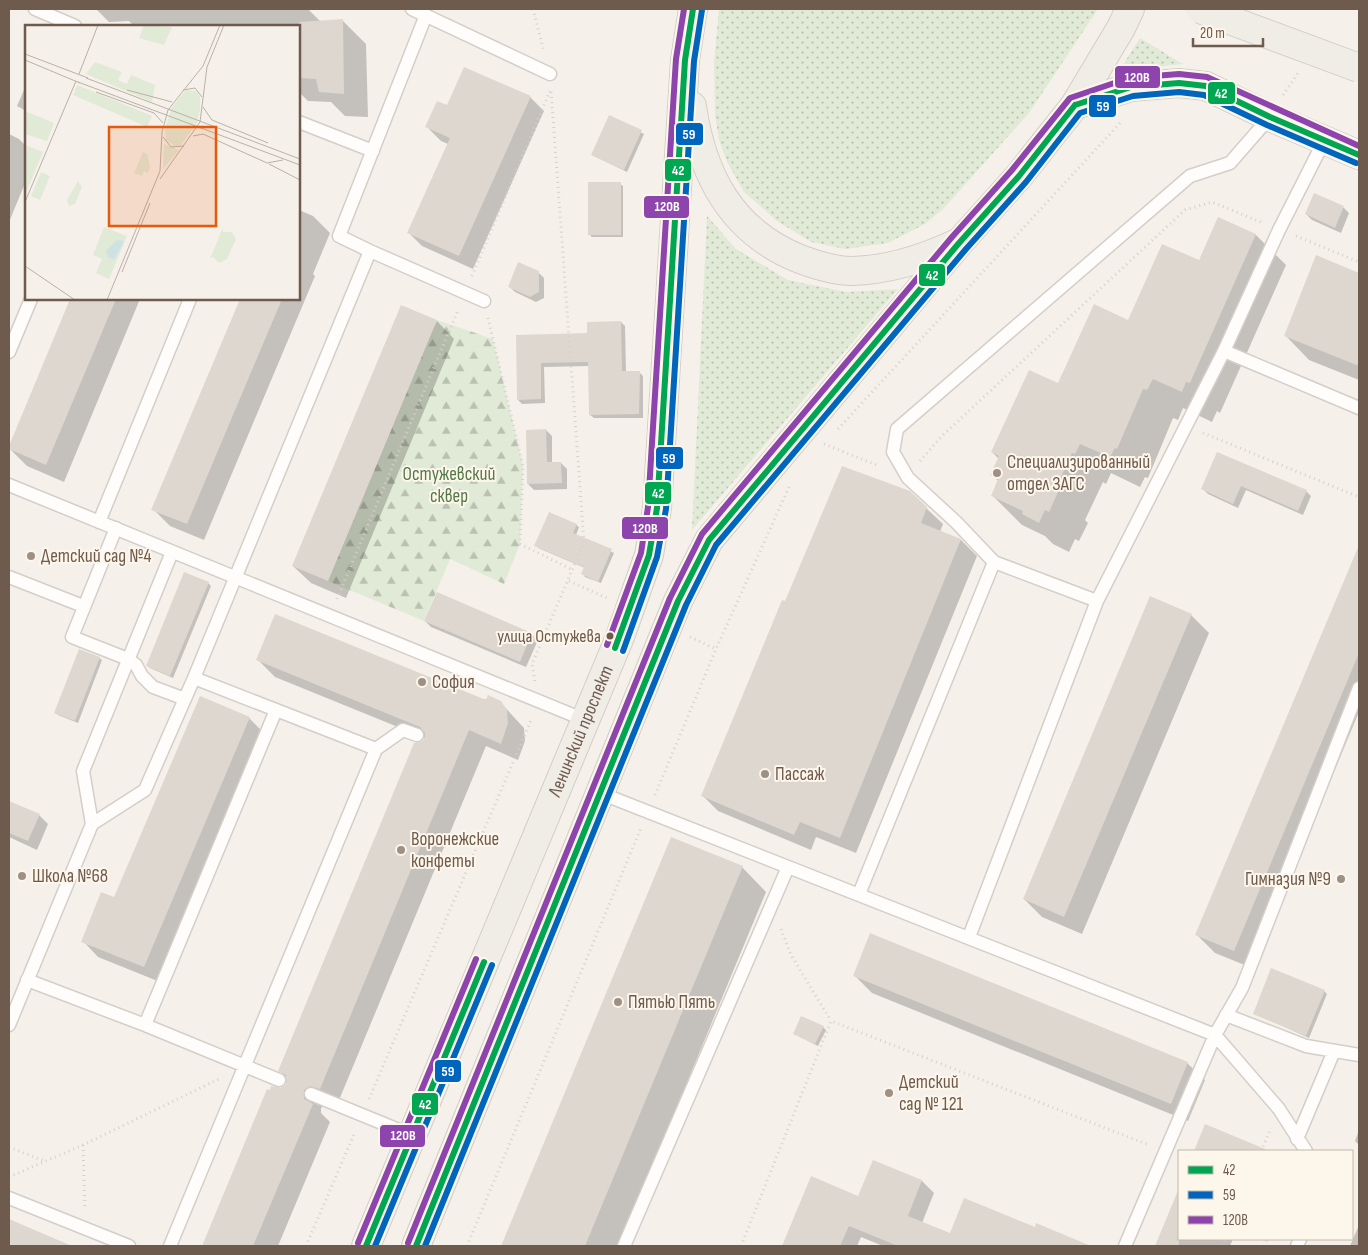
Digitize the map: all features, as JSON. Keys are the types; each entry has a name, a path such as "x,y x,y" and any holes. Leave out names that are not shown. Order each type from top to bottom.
{"main road":[{"name":"Ленинский проспект","path":"366,1246 631,610 649,555 657,508 685,60 694,9"},
{"path":"416,1246 678,601 709,540 959,243 1019,176 1075,105 1121,28 1130,9"},
{"path":"1200,9 1359,68"},
{"path":"685,60 696,134 714,182 730,209 746,226 766,241 812,263 851,271 893,266 916,260 959,243"}],"street":[{"path":"1075,105 1131,87 1179,83 1206,86 1270,117 1359,155"}],"lane":[{"path":"35,9 73,25"},
{"path":"412,9 550,74"},
{"path":"426,15 339,236 484,301"},
{"path":"1097,601 994,562 956,522 908,478 893,452 897,429 1190,176 1230,163 1270,117"},
{"path":"300,122 373,151"},
{"path":"969,937 1097,601 1224,351 1279,230 1320,149"},
{"path":"92,824 145,790 185,700 370,251"},
{"path":"9,352 31,300"},
{"path":"99,522 190,300"},
{"path":"1224,351 1359,408"},
{"path":"9,485 585,720"},
{"path":"116,528 72,637 128,659 153,687 185,700"},
{"path":"9,1025 92,824 83,771 172,552"},
{"path":"859,894 994,562"},
{"path":"9,577 84,606"},
{"path":"194,678 376,750"},
{"path":"1125,1246 1215,1035 1242,988 1359,688"},
{"path":"145,1025 276,710"},
{"path":"170,1246 376,750 403,730 417,735"},
{"path":"600,793 1215,1035 1279,1109 1305,1150"},
{"path":"624,1246 788,867"},
{"path":"27,980 145,1025 279,1080"},
{"path":"1226,1015 1306,1046 1359,1055"},
{"path":"1297,1138 1334,1051"},
{"path":"311,1094 411,1135"},
{"path":"9,1198 129,1246"}],"path":[{"path":"306,1246 539,701 532,664 584,542 550,74 533,9"},
{"path":"1270,117 1299,71 1290,68"},
{"path":"330,616 551,90"},
{"path":"838,430 1121,122"},
{"path":"824,444 908,478 925,453 943,435 1185,210 1212,202 1359,262"},
{"path":"484,301 523,466 520,544 573,570"},
{"path":"1186,426 1359,497"},
{"path":"818,451 831,437"},
{"path":"467,1246 716,650 793,478"},
{"path":"569,581 601,594"},
{"path":"685,635 716,650"},
{"path":"777,892 781,929 791,955 831,1021 1166,1152"},
{"path":"741,1246 831,1021"},
{"path":"9,1177 83,1145 245,1066"},
{"path":"83,1145 85,1228"},
{"path":"9,1147 44,1162"}],"green space":[{"path":"719,9 1098,9 1029,113 943,209 925,224 888,243 845,249 811,242 777,221 744,192 727,162 719,140 715,115 714,62"},
{"path":"1140,38 1183,64 1148,68 1116,76"},
{"path":"707,216 736,249 788,280 846,292 898,289 692,530"},
{"name":"Остужевский сквер","path":"437,320 493,339 523,466 520,544 504,584 450,559 424,621 328,581"}],"building":[{"path":"343,19 344,94 319,92 316,79 300,78 299,22"},
{"path":"464,67 531,96 459,256 407,233 450,138 425,127 437,101 447,105"},
{"path":"609,115 642,130 624,170 591,155"},
{"path":"588,182 621,182 621,235 588,235"},
{"path":"1314,193 1344,206 1335,228 1305,214"},
{"path":"1218,217 1256,234 1190,383 1186,382 1182,392 1153,379 1147,390 1143,389 1117,449 1115,448 1110,457 1080,444 1075,454 1072,453 1055,490 1058,492 1049,512 1045,510 1039,523 1022,514 1023,511 991,496 998,479 990,475 999,456 991,452 1029,370 1058,383 1094,304 1128,320 1162,244 1199,260"},
{"path":"1316,255 1359,273 1359,366 1284,336"},
{"path":"518,262 539,271 539,292 530,297 508,287"},
{"path":"70,300 116,300 46,465 9,449"},
{"path":"240,300 282,300 187,524 151,510"},
{"path":"401,305 437,320 328,581 292,566"},
{"path":"621,321 622,371 640,371 639,414 589,415 588,362 541,363 541,399 517,400 516,335 587,333 587,322"},
{"path":"546,429 547,462 561,462 562,483 527,484 526,430"},
{"path":"1217,452 1307,490 1298,511 1241,486 1233,504 1201,489"},
{"path":"842,466 910,491 927,507 921,523 961,539 840,838 800,822 794,835 701,796 782,600 785,601"},
{"path":"549,512 577,524 573,533 612,549 598,582 581,574 584,567 534,546"},
{"path":"1359,545 1359,653 1234,951 1195,935"},
{"path":"184,572 209,582 170,676 146,666"},
{"path":"437,592 532,633 520,662 424,621"},
{"path":"1150,596 1192,614 1064,917 1023,899"},
{"path":"275,614 486,700 488,695 501,701 507,710 508,723 501,744 469,730 320,1089 310,1086 304,1090 304,1099 313,1104 253,1246 202,1246 267,1089 270,1090 271,1086 281,1088 286,1084 286,1075 278,1071 414,743 422,741 425,737 425,733 420,727 256,660"},
{"path":"79,649 100,657 75,721 54,713"},
{"path":"200,696 250,717 144,967 81,942 101,892 114,897"},
{"path":"9,801 40,814 28,841 9,833"},
{"path":"671,837 743,866 585,1246 501,1246"},
{"path":"870,933 1188,1062 1171,1104 853,976"},
{"path":"1271,968 1325,990 1306,1036 1253,1014"},
{"path":"801,1016 824,1026 815,1044 793,1034"},
{"path":"1205,1124 1268,1150 1194,1150"},
{"path":"873,1160 922,1180 908,1216 950,1233 964,1198 1035,1227 1036,1223 1091,1246 898,1246 849,1226 840,1246 782,1246 811,1176 858,1196"},
{"path":"1178,1190 1179,1246 1155,1246"},
{"path":"9,1219 72,1246 9,1246"}],"transit line":[{"name":"120В","path":"607,645 641,553 648,507 676,59 684,9"},
{"name":"42","path":"615,648 649,555 657,508 685,60 693,9"},
{"name":"59","path":"623,651 657,557 666,509 694,61 702,10"},
{"name":"120В","path":"408,1243 670,598 702,534 952,237 1012,170 1070,98 1129,78 1179,74 1207,77 1359,146"},
{"name":"42","path":"1075,105 1131,87 1179,83 1206,86 1270,117 1359,155"},
{"name":"59","path":"425,1246 686,605 716,545 966,249 1026,182 1080,113 1133,96 1179,92 1204,95 1267,125 1356,163"},
{"name":"42","path":"416,1246 678,601 709,540 959,243 1019,176 1075,105"},
{"name":"120В","path":"358,1243 476,959"},
{"name":"42","path":"366,1246 484,962"},
{"name":"59","path":"375,1246 492,965"}],"place":[{"name":"Специализированный отдел ЗАГС","path":"997,473"},
{"name":"Детский сад №4","path":"31,556"},
{"name":"улица Остужева","path":"610,636"},
{"name":"София","path":"422,682"},
{"name":"Пассаж","path":"765,774"},
{"name":"Воронежские конфеты","path":"401,850"},
{"name":"Школа №68","path":"22,876"},
{"name":"Гимназия №9","path":"1341,879"},
{"name":"Пятью Пять","path":"618,1002"},
{"name":"Детский сад № 121","path":"889,1093"}]}
